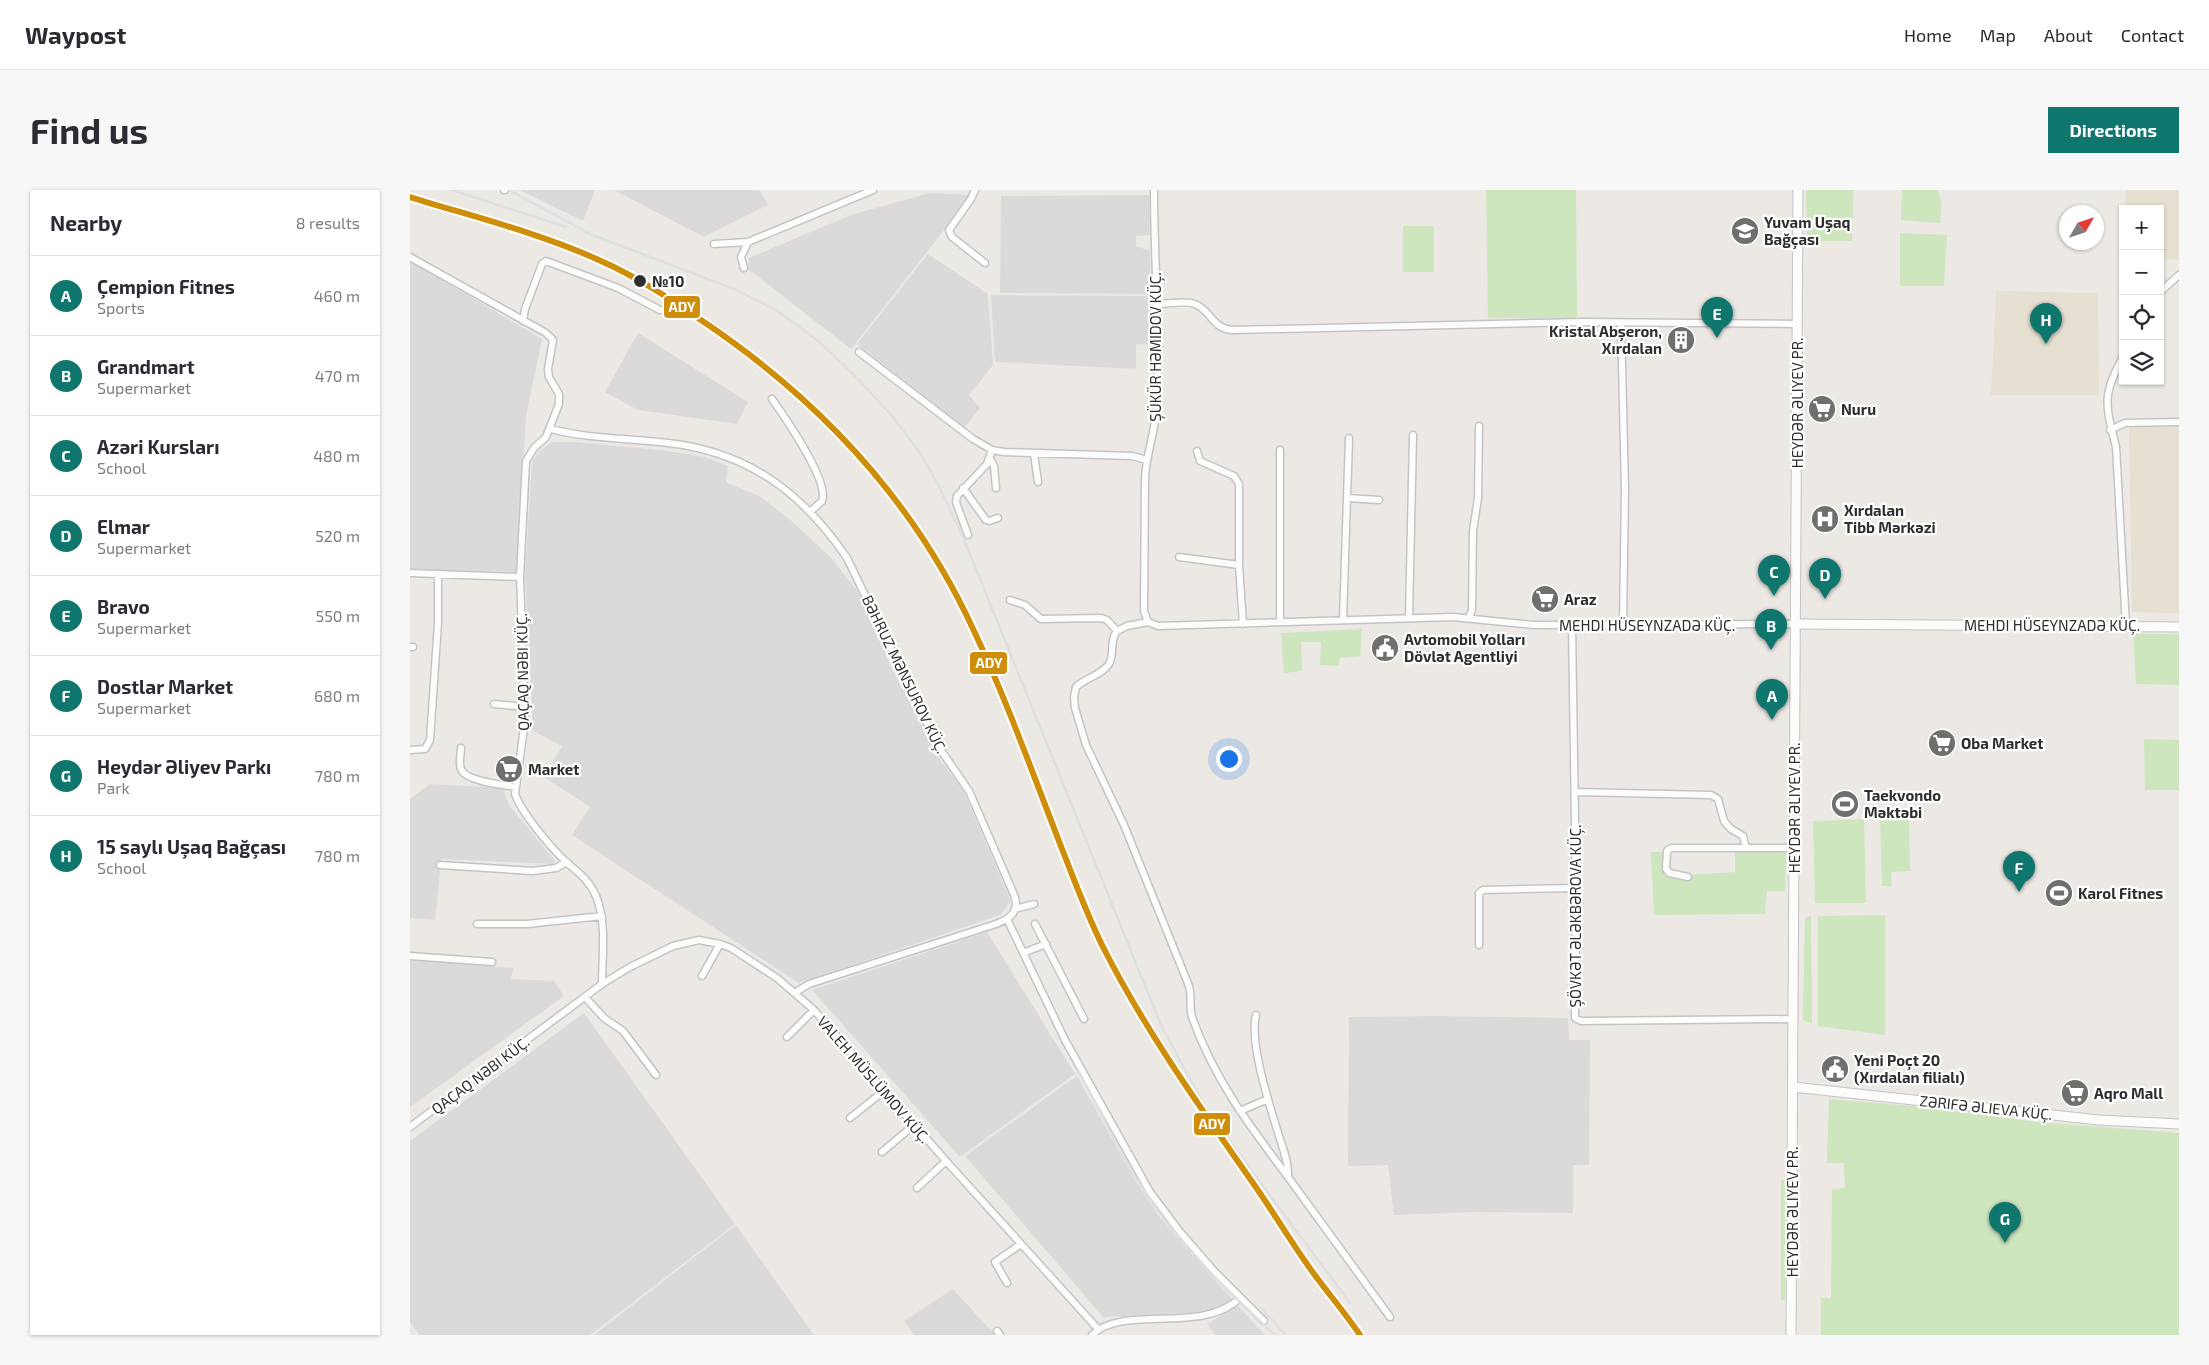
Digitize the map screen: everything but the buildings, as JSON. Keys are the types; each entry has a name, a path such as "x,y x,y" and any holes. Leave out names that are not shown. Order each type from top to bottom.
{"main road":[{"name":"HEYDƏR ƏLIYEV PR.","path":"1791,1335 1798,190"},
{"name":"MEHDI HÜSEYNZADƏ KÜÇ.","path":"1795,624 2179,627"},
{"name":"ZƏRIFƏ ƏLIEVA KÜÇ.","path":"1793,1087 2100,1120 2179,1124"}],"street":[{"path":"714,244 748,242 873,190"},
{"path":"975,190 971,199 949,230 952,237 985,263"},
{"name":"ŞÜKÜR HƏMIDOV KÜÇ.","path":"1148,622 1144,611 1147,460 1156,413 1154,190"},
{"path":"744,268 741,257 748,242"},
{"path":"410,257 546,333 553,340 548,369 549,377 560,399 551,429"},
{"path":"523,321 525,309 542,264 546,261 618,288 660,310"},
{"path":"2164,288 2179,275"},
{"path":"1156,304 1195,304 1201,307 1218,327 1232,330 1621,323 1797,324"},
{"path":"1621,323 1625,489 1623,624"},
{"path":"859,352 973,439 992,450 1034,454 1132,456 1147,460"},
{"path":"2119,364 2108,391 2107,407 2110,430 2116,447 2126,626"},
{"path":"772,399 805,450 823,491 822,501 810,512"},
{"path":"2110,430 2125,424 2179,422"},
{"path":"1469,618 1472,610 1472,531 1478,498 1479,426"},
{"name":"BƏHRUZ MƏNSUROV KÜÇ.","path":"551,429 578,436 666,442 700,447 762,472 810,512 833,538 847,558 938,746 969,791 1015,898 1015,909"},
{"name":"QAÇAQ NƏBI KÜÇ.","path":"515,788 525,733 520,577 526,461 534,448 542,443 551,429"},
{"path":"1409,618 1413,435"},
{"path":"1343,620 1349,438"},
{"path":"968,535 956,502 957,496 990,459 992,450"},
{"path":"1280,450 1280,622"},
{"path":"1197,451 1200,462 1234,476 1239,484 1239,565 1243,624"},
{"path":"1034,454 1038,482"},
{"path":"990,459 994,466 996,488"},
{"path":"963,488 986,520 998,518"},
{"path":"1347,498 1378,500"},
{"path":"1179,557 1239,565"},
{"path":"410,573 520,577"},
{"path":"410,750 425,749 430,740 437,632 438,574"},
{"path":"1010,600 1024,605 1041,618 1101,618 1107,620 1117,630"},
{"name":"MEHDI HÜSEYNZADƏ KÜÇ.","path":"1148,622 1158,626 1409,618 1469,618 1533,625 1795,624"},
{"path":"1148,622 1117,630 1112,640 1110,663 1076,687 1074,697 1075,708 1089,754 1124,825 1189,986 1192,1015 1218,1076 1240,1111 1390,1317"},
{"name":"ŞÖVKƏT ƏLƏKBƏROVA KÜÇ.","path":"1572,625 1576,888 1574,1014 1578,1020 1793,1019"},
{"path":"494,704 525,707"},
{"path":"461,748 460,766 463,773 474,778 515,788 520,805 548,844 590,885 602,916 602,984"},
{"path":"1575,792 1711,795 1718,799 1724,821 1731,829 1743,836 1746,848"},
{"path":"1688,877 1672,875 1666,869 1667,851 1671,848 1794,848"},
{"path":"440,865 533,871 556,868 567,862"},
{"path":"1479,945 1479,893 1483,890 1576,888"},
{"path":"796,992 809,984 996,924 1007,919 1015,909 1034,904"},
{"path":"477,924 527,924 602,916"},
{"path":"1007,919 1065,1040 1150,1192 1180,1232 1240,1298 1264,1321"},
{"path":"1034,924 1084,1019"},
{"name":"VALEH MÜSLÜMOV KÜÇ.","path":"602,984 630,967 673,946 699,940 720,944 743,955 796,992 814,1010 946,1161 1098,1329"},
{"path":"702,976 720,944"},
{"path":"1024,953 1046,944"},
{"path":"410,956 492,962"},
{"name":"QAÇAQ NƏBI KÜÇ.","path":"410,1127 602,984"},
{"path":"585,997 604,1018 623,1031 656,1075"},
{"path":"787,1037 814,1010"},
{"path":"1256,1015 1254,1024 1255,1042 1268,1099 1288,1165 1288,1177"},
{"path":"850,1118 884,1091"},
{"path":"1240,1111 1268,1099"},
{"path":"882,1152 914,1125"},
{"path":"917,1188 946,1161"},
{"path":"1007,1283 995,1262 1021,1244"},
{"path":"1092,1335 1098,1329 1115,1323 1209,1315 1222,1311 1240,1298"}],"shaded area":[{"path":"520,190 595,190 583,221"},
{"path":"614,190 759,190 768,205 704,237"},
{"path":"2126,190 2179,190 2179,260 2164,259 2164,205 2125,205"},
{"path":"930,193 969,195 970,197 851,349 748,269 749,258 851,215"},
{"path":"1149,195 1150,235 1136,236 1136,246 1150,251 1150,294 1000,293 1001,196"},
{"path":"928,254 988,294 993,365 969,395 980,408 964,428 857,344"},
{"path":"410,261 542,339 526,416 516,572 410,569"},
{"path":"1996,291 2098,293 2099,395 1991,395"},
{"path":"991,295 1150,296 1152,345 1136,344 1136,369 995,362"},
{"path":"638,333 748,402 737,424 638,410 605,392"},
{"path":"2179,426 2179,613 2132,612 2129,428"},
{"path":"552,442 575,442 668,451 705,457 728,466 726,482 761,497 794,523 830,557 857,590 893,671 940,760 963,790 1011,901 1000,915 799,983 572,835 590,807 544,777 562,746 533,731 525,574 532,462 539,452"},
{"path":"430,784 503,788 509,805 555,861 553,864 441,859 435,920 410,918 410,799"},
{"path":"987,932 1075,1074 960,1157 812,990"},
{"path":"410,960 513,968 511,979 554,981 564,996 410,1107"},
{"path":"584,1013 735,1224 590,1335 419,1335 410,1322 410,1141"},
{"path":"1349,1017 1568,1018 1569,1040 1590,1040 1589,1165 1573,1165 1573,1213 1474,1212 1394,1215 1388,1165 1348,1166"},
{"path":"1077,1076 1136,1182 1161,1219 1232,1299 1212,1312 1103,1317 965,1156"},
{"path":"736,1225 814,1335 594,1335"},
{"path":"953,1289 995,1335 914,1335 904,1321"},
{"path":"1238,1306 1265,1335 1215,1335 1207,1324"}],"green space":[{"path":"1486,190 1576,190 1577,318 1488,318"},
{"path":"1806,190 1853,190 1852,241 1807,241"},
{"path":"1902,190 1938,190 1941,202 1940,223 1901,220"},
{"path":"1403,226 1434,226 1434,272 1403,272"},
{"path":"1900,233 1947,235 1944,286 1900,286"},
{"path":"1362,629 1360,656 1340,658 1339,666 1320,665 1321,642 1301,642 1302,671 1284,673 1281,633"},
{"path":"2133,634 2179,634 2179,685 2136,684"},
{"path":"2144,739 2179,740 2179,790 2145,790"},
{"path":"1909,817 1910,871 1891,872 1892,886 1882,886 1880,818"},
{"path":"1864,819 1866,903 1815,903 1813,821"},
{"path":"1651,852 1670,852 1672,876 1735,872 1735,852 1786,852 1785,891 1767,891 1765,914 1654,915"},
{"path":"1885,915 1885,1035 1818,1026 1818,916"},
{"path":"1811,916 1812,1024 1803,1020 1805,918"},
{"path":"1829,1099 1913,1106 2037,1122 2179,1133 2179,1335 1821,1335 1821,1298 1831,1298 1832,1189 1845,1188 1844,1163 1827,1163"},
{"path":"1781,1180 1785,1180 1785,1300 1781,1300"}],"railway":[{"path":"452,190 566,227"},
{"path":"509,190 590,234 734,289 776,310 817,340 854,375 893,417 920,453 939,486 961,532 1161,1025 1208,1112 1350,1303"},
{"path":"1078,1070 1151,1202 1203,1265 1275,1335"},
{"path":"1261,1308 1286,1335"}],"transit line":[{"name":"ADY","path":"410,197 554,242 601,261 640,281 689,312 744,351 824,419 860,457 893,497 923,539 950,584 974,631 1010,714 1087,913 1119,978 1193,1097 1260,1193 1294,1246 1360,1335"}],"place":[{"name":"Yuvam Uşaq Bağçası","path":"1745,231"},
{"name":"№10","path":"640,281"},
{"name":"Bravo","path":"1717,338"},
{"name":"Kristal Abşeron, Xırdalan","path":"1681,340"},
{"name":"15 saylı Uşaq Bağçası","path":"2046,344"},
{"name":"Nuru","path":"1822,409"},
{"name":"Xırdalan Tibb Mərkəzi","path":"1825,519"},
{"name":"Azəri Kursları","path":"1774,596"},
{"name":"Araz","path":"1545,599"},
{"name":"Elmar","path":"1825,599"},
{"name":"Avtomobil Yolları Dövlət Agentliyi","path":"1385,648"},
{"name":"Grandmart","path":"1771,650"},
{"name":"Çempion Fitnes","path":"1772,720"},
{"name":"Oba Market","path":"1942,743"},
{"name":"Market","path":"509,769"},
{"name":"Taekvondo Məktəbi","path":"1845,804"},
{"name":"Dostlar Market","path":"2019,892"},
{"name":"Karol Fitnes","path":"2059,893"},
{"name":"Yeni Poçt 20 (Xırdalan filialı)","path":"1835,1069"},
{"name":"Aqro Mall","path":"2075,1093"},
{"name":"Heydər Əliyev Parkı","path":"2005,1243"}]}
